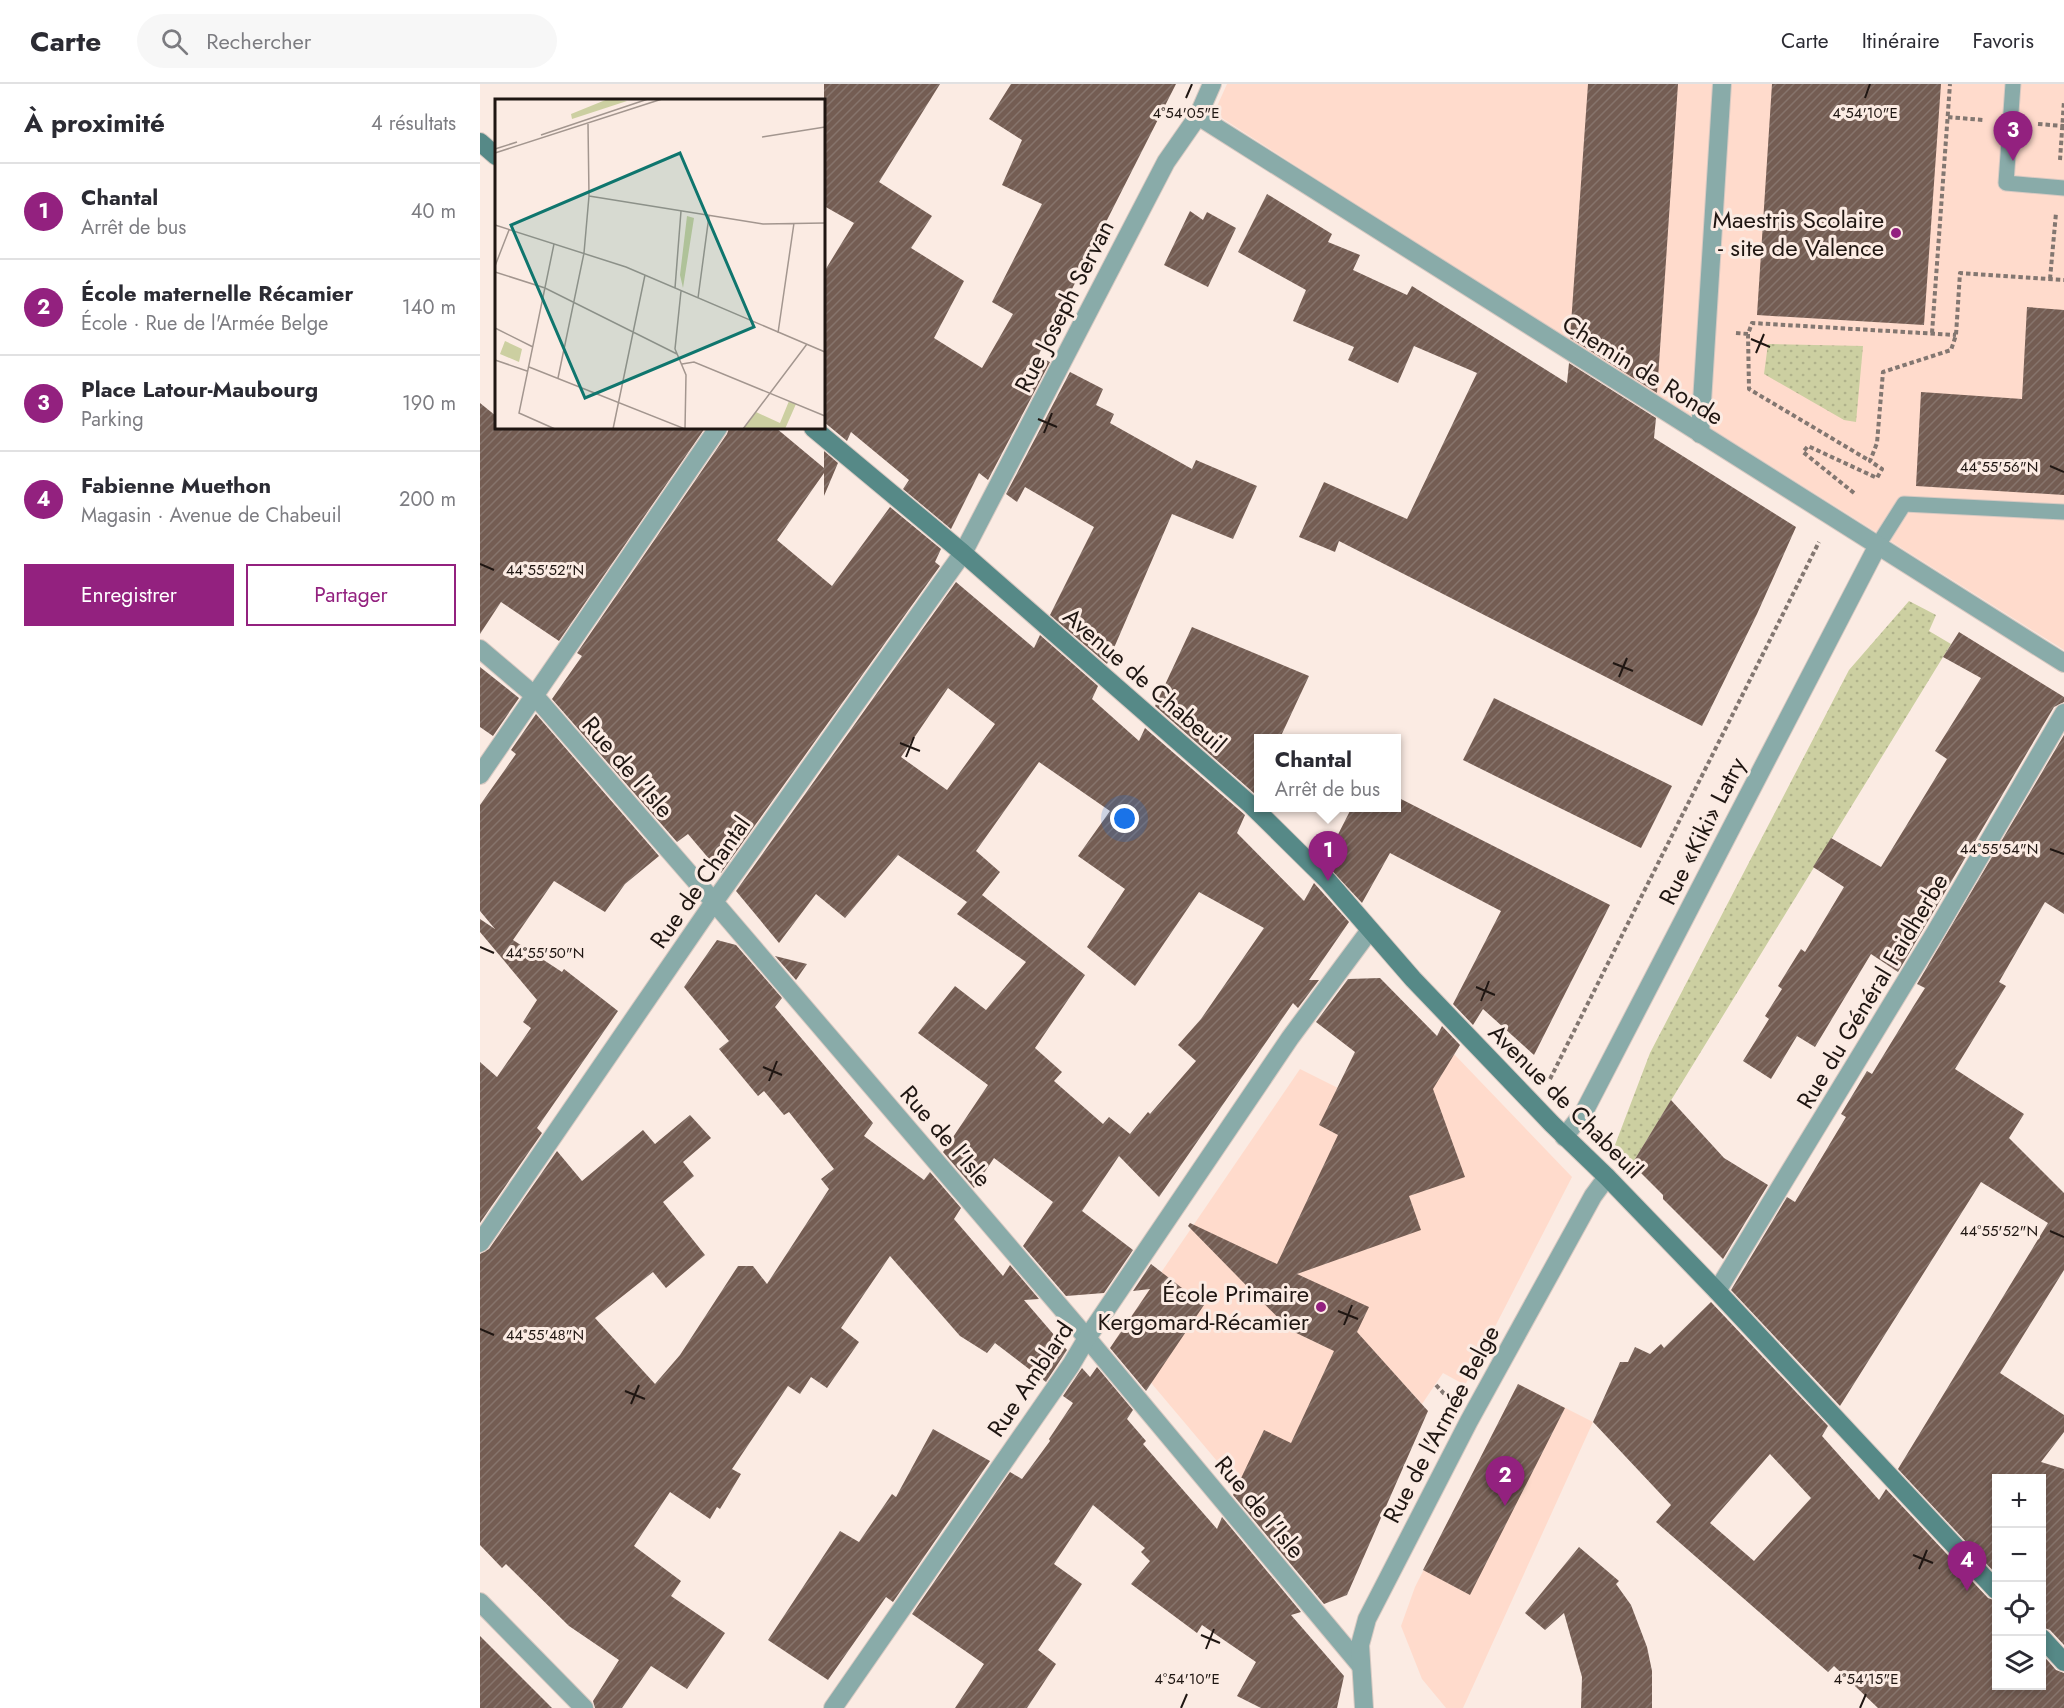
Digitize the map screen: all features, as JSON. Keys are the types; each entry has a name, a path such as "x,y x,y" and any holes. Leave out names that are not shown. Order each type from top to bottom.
{"main road":[{"path":"480,142 495,155"},
{"name":"Avenue de Chabeuil","path":"814,429 963,553 1254,808"},
{"name":"Avenue de Chabeuil","path":"1258,812 1328,881 1413,979 1717,1291 1992,1586"},
{"path":"2046,1642 2064,1662"}],"street":[{"name":"Rue Joseph Servan","path":"963,553 1166,162 1198,116 1212,84"},
{"path":"1700,434 1722,84"},
{"name":"Chemin de Ronde","path":"1198,116 2064,663"},
{"path":"480,775 717,429"},
{"name":"Rue «Kiki» Latry","path":"1558,1130 1584,1112 1878,545"},
{"name":"Rue de Chantal","path":"480,1243 714,902 963,553"},
{"name":"Rue de l'Isle","path":"480,649 534,695 714,902 1087,1338 1361,1666"},
{"name":"Rue du Général Faidherbe","path":"1717,1291 1935,933 2064,713"},
{"name":"Rue Amblard","path":"833,1708 1071,1365 1290,1038 1370,930"},
{"name":"Rue de l'Armée Belge","path":"1364,1708 1360,1645 1367,1619 1469,1421 1593,1196 1607,1177"},
{"path":"480,1602 584,1708"}],"lane":[{"path":"2013,84 2006,183 2064,188"},
{"path":"1878,545 1904,504 2064,512"}],"path":[{"path":"1932,333 1950,84"},
{"path":"1870,461 1877,443 1883,372 1951,350 1956,335 1960,273 2064,280"},
{"path":"1854,494 1803,452 1808,446 1877,478 1882,469 1749,389 1748,334 1752,323 1956,335"},
{"path":"1705,332 1748,334"},
{"path":"1549,1080 1832,517"}],"shaded area":[{"path":"1227,84 2064,84 2064,650 1390,227 1214,113"},
{"name":"École Primaire Kergomard-Récamier","path":"1454,1054 1572,1177 1465,1385 1443,1373 1422,1404 1356,1332 1265,1518 1115,1340 1300,1069 1404,1121"},
{"path":"1518,1384 1593,1422 1463,1708 1446,1708 1422,1679 1401,1626 1415,1587"}],"green space":[{"path":"1768,344 1863,346 1856,422 1844,420 1764,374"},
{"path":"1909,601 1936,615 1929,631 1951,644 1632,1164 1615,1145 1650,1053 1849,670"}],"building":[{"path":"824,84 940,84 879,182 932,216 911,248 964,281 934,338 982,368 1013,314 992,302 1042,204 1002,185 1022,140 989,119 1011,84 1176,84 1038,356 1050,362 988,480 979,473 951,529 903,489 909,480 851,432 847,441 825,423 825,270 854,223 825,207"},
{"path":"1588,84 1678,84 1657,393 1570,338"},
{"path":"1772,84 1941,84 1924,325 1757,315"},
{"path":"1267,194 1332,234 1328,242 1360,255 1353,270 1407,295 1412,286 1567,383 1569,363 1656,418 1654,438 1796,527 1757,614 1702,726 1339,541 1335,552 1299,537 1324,482 1407,519 1477,373 1414,346 1398,383 1348,360 1354,347 1293,321 1306,290 1238,252"},
{"path":"1190,211 1203,220 1207,212 1236,228 1208,287 1164,265"},
{"path":"2027,307 2064,310 2064,495 1916,486 1921,392 2022,399"},
{"path":"1070,372 1103,389 1096,405 1114,414 1110,423 1192,469 1196,460 1257,486 1233,539 1172,514 1107,664 1050,615 1094,527 1025,487 1017,502 1006,494"},
{"path":"480,403 495,415 495,429 704,429 559,641 501,602 480,634"},
{"path":"729,429 777,429 824,468 824,451 838,463 824,496 824,473 777,540 832,586 890,507 941,549 935,562 940,566 721,873 688,834 677,842 552,699 582,656 577,653"},
{"path":"956,582 1034,648 1040,635 1098,686 1092,699 1139,741 1145,728 1245,815 1237,833 1304,901 1314,883 1349,922 1309,980 1319,980 1298,1008 1293,1003 1159,1197 1119,1156 1082,1211 1133,1250 1104,1293 1066,1296 1023,1246 1053,1202 994,1158 974,1188 943,1152 988,1085 918,1033 955,986 986,1010 1026,962 957,914 967,902 898,855 845,918 816,894 779,943 736,891","holes":["948,688 995,724 947,790 901,757","1039,762 1110,811 1078,856 1125,889 1087,947 1135,986 1199,892 1264,928 1201,1019 1178,1045 1196,1061 1130,1134 1109,1117 1103,1124 1054,1081 1062,1072 1035,1048 1085,975 982,895 1000,872 976,851"]},
{"path":"1192,627 1309,676 1282,734 1254,734 1254,793 1155,706"},
{"path":"1959,632 2064,697 2064,702 2054,707 1898,972 1871,954 1815,1047 1797,1036 1771,1079 1743,1061 1769,1019 1765,1016 1782,989 1778,986 1801,949 1805,952 1844,887 1813,867 1831,838 1881,867 1947,759 1935,751 1981,678 1943,657"},
{"path":"480,667 519,698 493,736 480,727"},
{"path":"1494,698 1672,786 1641,848 1463,760"},
{"path":"536,714 659,856 625,884 605,912 554,881 513,940 562,972 564,969 618,1011 537,1128 542,1133 480,1223 480,1062 497,1077 531,1028 523,1022 537,1000 480,932 480,919 495,929 480,911 480,805 516,754 511,750"},
{"path":"2064,735 2064,914 2045,902 1999,982 2006,986 1955,1069 2024,1114 2009,1138 2064,1193 2064,1270 2000,1373 2064,1415 2064,1432 2041,1462 2064,1469 2064,1645 2046,1628 2046,1474 1992,1474 1992,1570 1898,1469 2048,1223 1981,1182 1840,1406 1731,1290 1787,1197 1795,1202 1846,1117 1841,1114 1867,1071 1872,1074 1925,988 1917,984"},
{"path":"1401,799 1610,905 1534,1055 1483,1009 1473,1025 1453,1004 1501,911 1390,853 1362,903 1324,862 1349,812 1401,812"},
{"path":"717,940 736,945 782,998 775,1007 873,1123 864,1136 924,1180 930,1172 961,1208 954,1219 1003,1276 1010,1265 1039,1299 1024,1300 1067,1350 1046,1382 995,1343 987,1353 960,1336 890,1256 841,1328 859,1342 827,1388 811,1377 800,1394 788,1386 732,1469 741,1474 720,1509 717,1507 710,1519 670,1492 634,1546 681,1581 671,1596 725,1633 687,1689 651,1666 622,1708 595,1708 593,1701 619,1660 569,1626 506,1564 502,1568 480,1545 480,1254 489,1249 557,1151 582,1181 643,1130 655,1144 690,1115 711,1138 683,1162 694,1176 663,1202 705,1255 666,1288 653,1272 595,1318 655,1384 680,1355 738,1266 753,1266 767,1284 829,1189 821,1179 834,1169 789,1112 784,1115 764,1091 758,1096 719,1049 729,1041 684,987"},
{"path":"775,956 807,964 796,980"},
{"path":"1380,978 1437,1036 1442,1026 1460,1045 1433,1089 1465,1177 1409,1196 1421,1230 1297,1274 1369,1307 1357,1332 1428,1411 1347,1595 1324,1604 1233,1495 1264,1430 1291,1443 1334,1351 1290,1330 1188,1226 1190,1223 1277,1264 1338,1135 1319,1125 1355,1052 1316,1022 1348,979"},
{"path":"1671,1100 1724,1158 1768,1185 1723,1259 1663,1199 1663,1195 1632,1164"},
{"path":"1151,1264 1204,1305 1146,1391 1110,1348 1150,1289 1133,1291"},
{"path":"1711,1302 1828,1426 1822,1436 1879,1500 1886,1489 1988,1598 1992,1600 1992,1690 2046,1690 2046,1659 2056,1670 2064,1673 2064,1708 1878,1708 1834,1666 1828,1672 1656,1522 1671,1505 1593,1422 1620,1362 1628,1362 1635,1347 1650,1354 1661,1344 1664,1348","holes":["1770,1454 1811,1498 1754,1561 1710,1523"]},
{"path":"1097,1367 1133,1410 1127,1419 1146,1441 1143,1444 1217,1529 1222,1517 1301,1612 1291,1615 1344,1676 1337,1708 1261,1708 1237,1696 1256,1662 1202,1625 1197,1633 1131,1584 1150,1561 1141,1552 1145,1548 1093,1505 1054,1564 1082,1584 1038,1650 1056,1664 1027,1708 955,1708 984,1664 912,1614 1010,1472 1022,1479 1050,1441 1049,1439 1073,1403 1063,1396 1082,1368 1090,1377"},
{"path":"1518,1384 1565,1408 1470,1595 1423,1570"},
{"path":"933,1429 990,1461 893,1602 886,1597 828,1680 768,1640 840,1531 859,1542 892,1494 896,1497"},
{"path":"1579,1547 1619,1581 1616,1584 1631,1605 1647,1647 1652,1671 1652,1708 1581,1708 1582,1677 1564,1613 1545,1630 1525,1613"},
{"path":"480,1636 552,1708 480,1708"}],"place":[{"name":"Place Latour-Maubourg","path":"2013,161"},
{"name":"Maestris Scolaire - site de Valence","path":"1896,233"},
{"name":"Chantal","path":"1328,881"},
{"name":"École Primaire Kergomard-Récamier","path":"1321,1307"},
{"name":"École maternelle Récamier","path":"1505,1506"},
{"name":"Fabienne Muethon","path":"1967,1591"}]}
